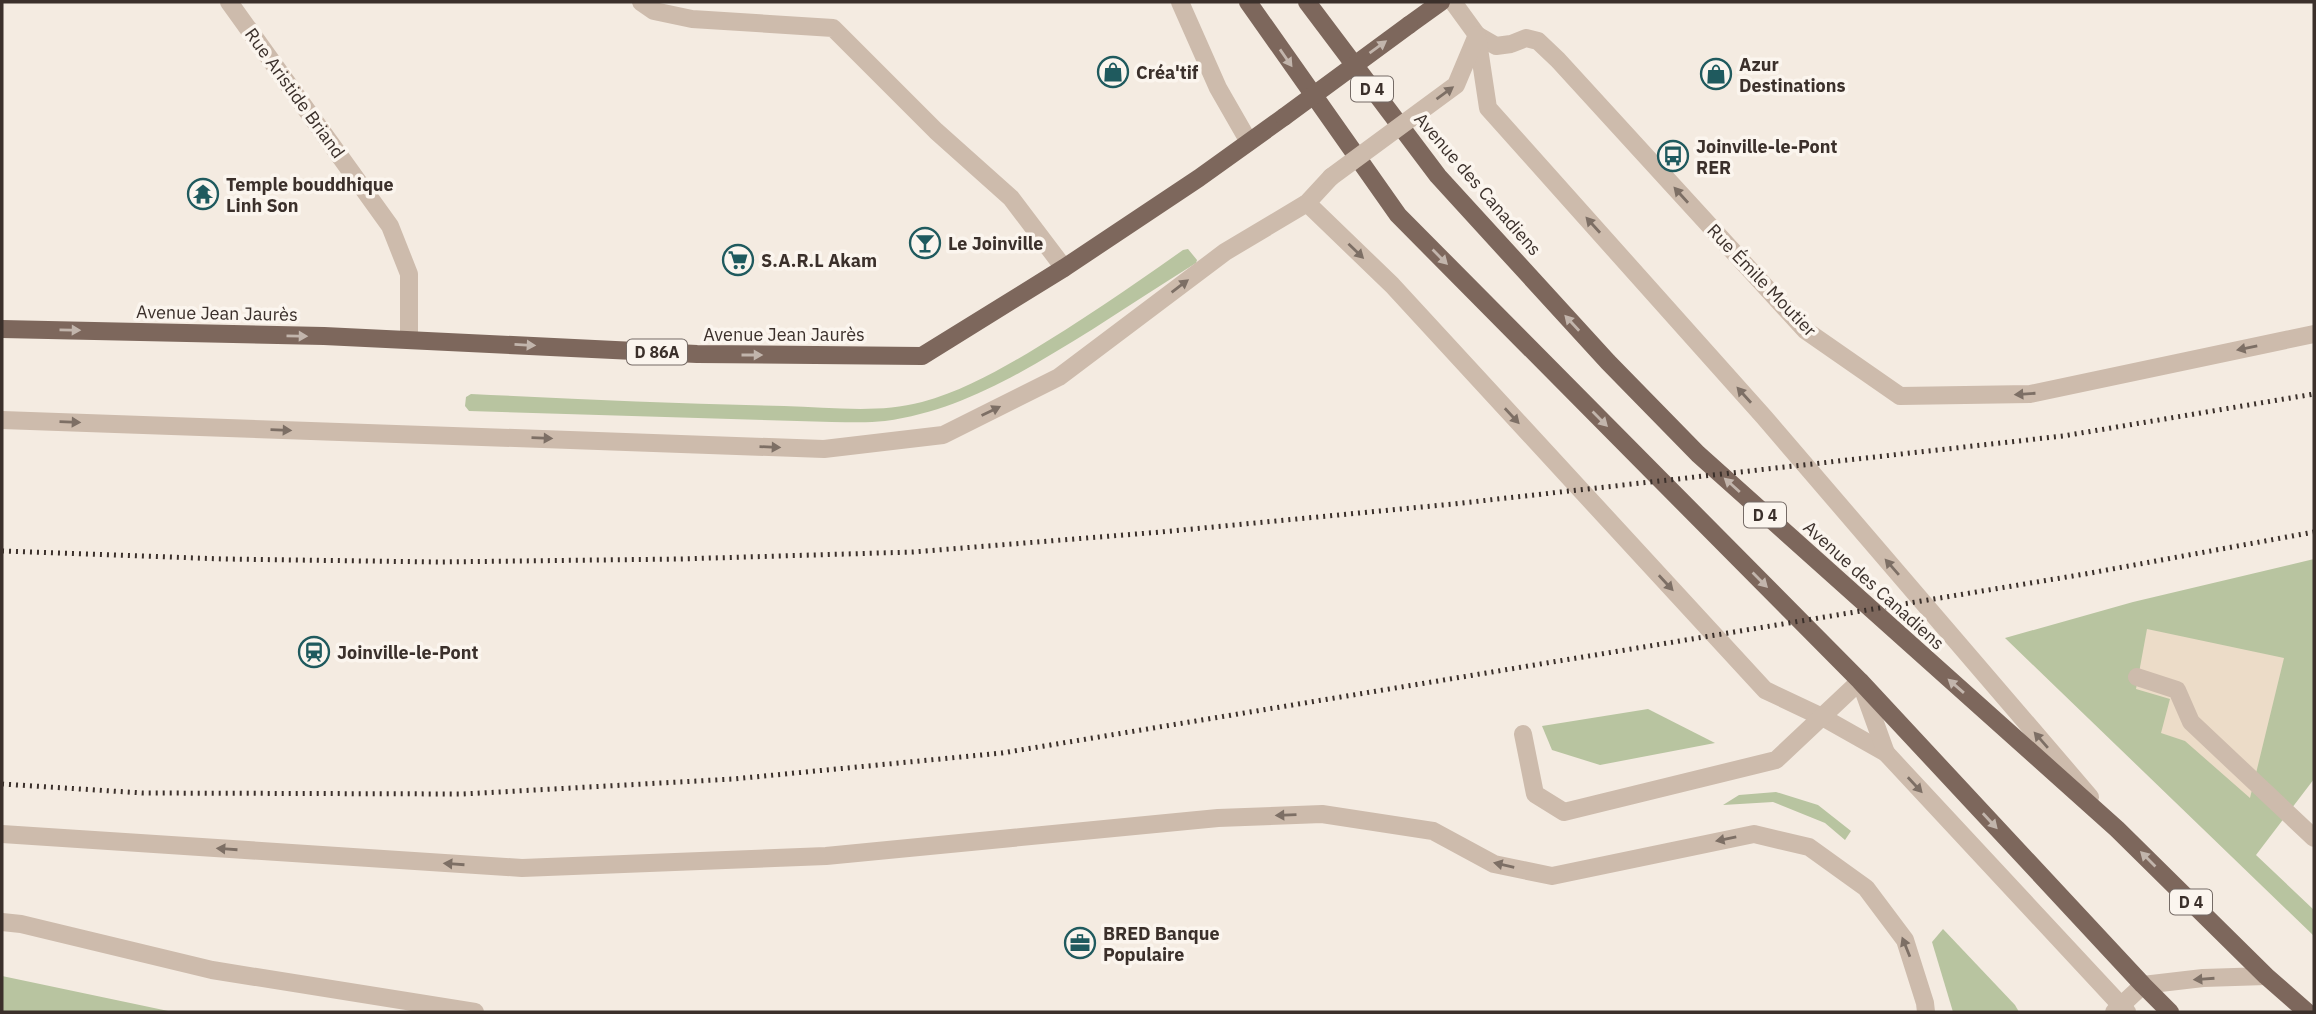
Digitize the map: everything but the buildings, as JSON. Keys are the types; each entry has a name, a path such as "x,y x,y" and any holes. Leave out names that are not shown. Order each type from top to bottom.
{"main road":[{"name":"D 4","path":"1248,2 1398,215 1860,681 2170,1012"},
{"name":"Avenue des Canadiens","path":"1307,2 1438,176 1608,362 1689,445 2117,829 2266,976 2307,1012"},
{"name":"Avenue Jean Jaurès","path":"2,329 409,340 698,354 922,356 1064,268 1249,142 1441,2"}],"street":[{"name":"Rue Aristide Briand","path":"229,2 390,226 409,274 409,340"},
{"path":"641,2 654,11 692,19 833,28 936,131 1012,198 1064,268"},
{"path":"1180,2 1218,88 1249,142"},
{"path":"1453,2 1477,35 1488,108 1764,417 2117,829"},
{"path":"2,420 824,449 943,435 1059,377 1225,252 1307,203 1331,177 1456,85 1477,35"},
{"name":"Rue Émile Moutier","path":"1477,35 1496,46 1526,38 1538,41 1805,330 1900,396 2030,394 2314,334"},
{"path":"1307,203 1392,285 1765,690 1824,718 1886,753 2121,1010 2143,985 2203,978 2266,976"},
{"path":"2137,677 2177,690 2192,722 2314,838"},
{"path":"1523,734 1535,794 1564,812 1776,760 1824,718 1860,681 1886,753"},
{"path":"2,834 522,868 826,856 1218,818 1322,814 1433,831 1494,864 1552,876 1754,834 1809,847 1866,888 1905,940 1926,1012"},
{"path":"2,922 212,970 475,1012"}],"green space":[{"path":"1188,249 1197,260 1196,263 1069,344 968,398 913,416 879,422 832,422 469,411 465,406 466,397 471,394 853,409 905,406 936,398 990,375 1048,341"},
{"path":"2314,559 2314,779 2256,855 2314,910 2314,936 2005,638 2133,602"},
{"path":"1648,709 1715,743 1600,765 1552,750 1542,726"},
{"path":"1776,792 1818,805 1851,831 1845,840 1825,823 1773,802 1723,805 1739,795"},
{"path":"1943,929 2019,1012 1953,1012 1932,942"},
{"path":"2,976 173,1012 2,1012"}],"shaded area":[{"path":"2147,629 2284,658 2250,798 2185,741 2161,733 2170,699 2136,689"}],"railway":[{"path":"2,551 224,559 438,562 913,552 1453,504 2063,436 2314,394"},
{"path":"2,784 143,793 463,794 733,779 1002,753 2085,574 2314,532"}],"place":[{"name":"Créa'tif","path":"1113,72"},
{"name":"Azur Destinations","path":"1716,74"},
{"name":"Joinville-le-Pont RER","path":"1673,156"},
{"name":"Temple bouddhique Linh Son","path":"203,194"},
{"name":"Le Joinville","path":"925,243"},
{"name":"S.A.R.L Akam","path":"738,260"},
{"name":"Joinville-le-Pont","path":"314,652"},
{"name":"BRED Banque Populaire","path":"1080,943"}]}
